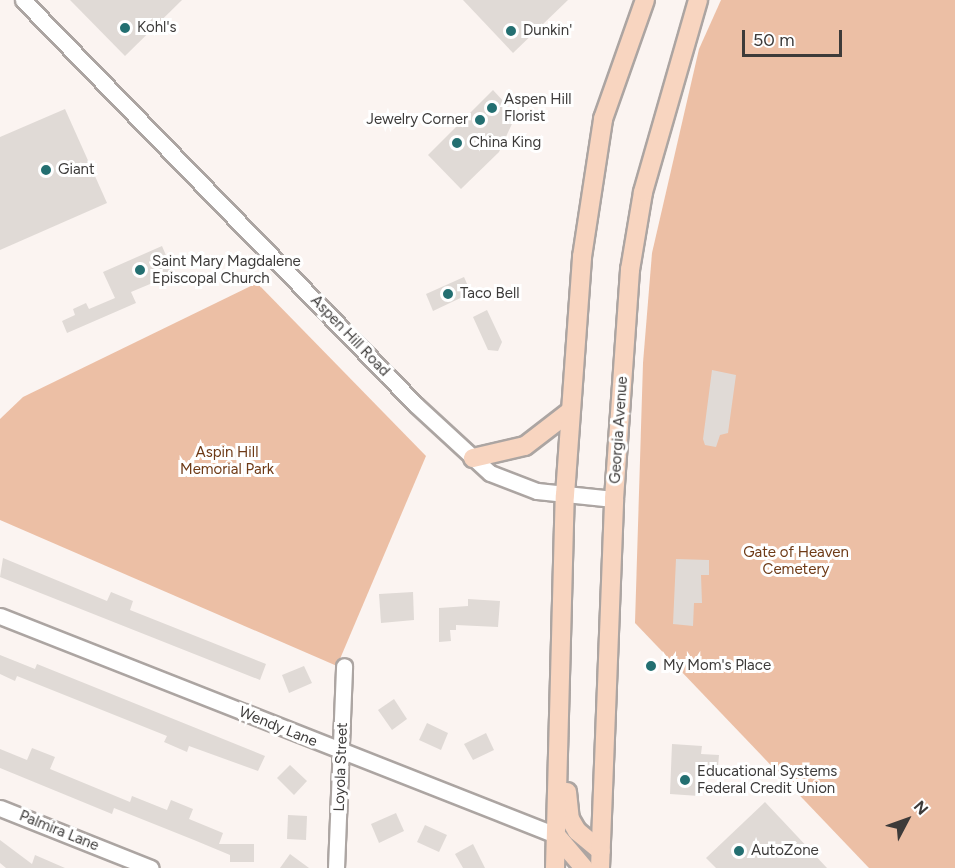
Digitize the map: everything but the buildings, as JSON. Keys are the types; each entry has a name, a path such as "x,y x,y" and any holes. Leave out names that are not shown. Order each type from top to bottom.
{"main road":[{"path":"555,868 565,495 569,412 582,257 603,119 645,0"},
{"name":"Georgia Avenue","path":"601,859 614,499 633,248 643,192 698,0"},
{"path":"473,458 525,446 569,412"},
{"path":"559,721 568,737 570,819 601,859"},
{"path":"556,835 584,868"}],"street":[{"name":"Aspen Hill Road","path":"23,0 416,405 490,473 515,485 565,495 614,499"},
{"name":"Wendy Lane","path":"0,616 556,835"},
{"name":"Loyola Street","path":"336,868 344,666"},
{"name":"Palmira Lane","path":"0,808 151,868"}],"green space":[{"name":"Gate of Heaven Cemetery","path":"721,0 955,0 955,868 869,868 635,623 643,363 652,253 699,49"},
{"name":"Aspin Hill Memorial Park","path":"257,283 426,456 337,666 0,520 0,419 23,397"}],"place":[{"name":"Kohl's","path":"125,28"},
{"name":"Dunkin'","path":"511,31"},
{"name":"Aspen Hill Florist","path":"492,108"},
{"name":"Jewelry Corner","path":"480,120"},
{"name":"China King","path":"457,143"},
{"name":"Giant","path":"46,170"},
{"name":"Saint Mary Magdalene Episcopal Church","path":"140,270"},
{"name":"Taco Bell","path":"448,294"},
{"name":"My Mom's Place","path":"651,666"},
{"name":"Educational Systems Federal Credit Union","path":"685,780"},
{"name":"AutoZone","path":"739,851"}]}
